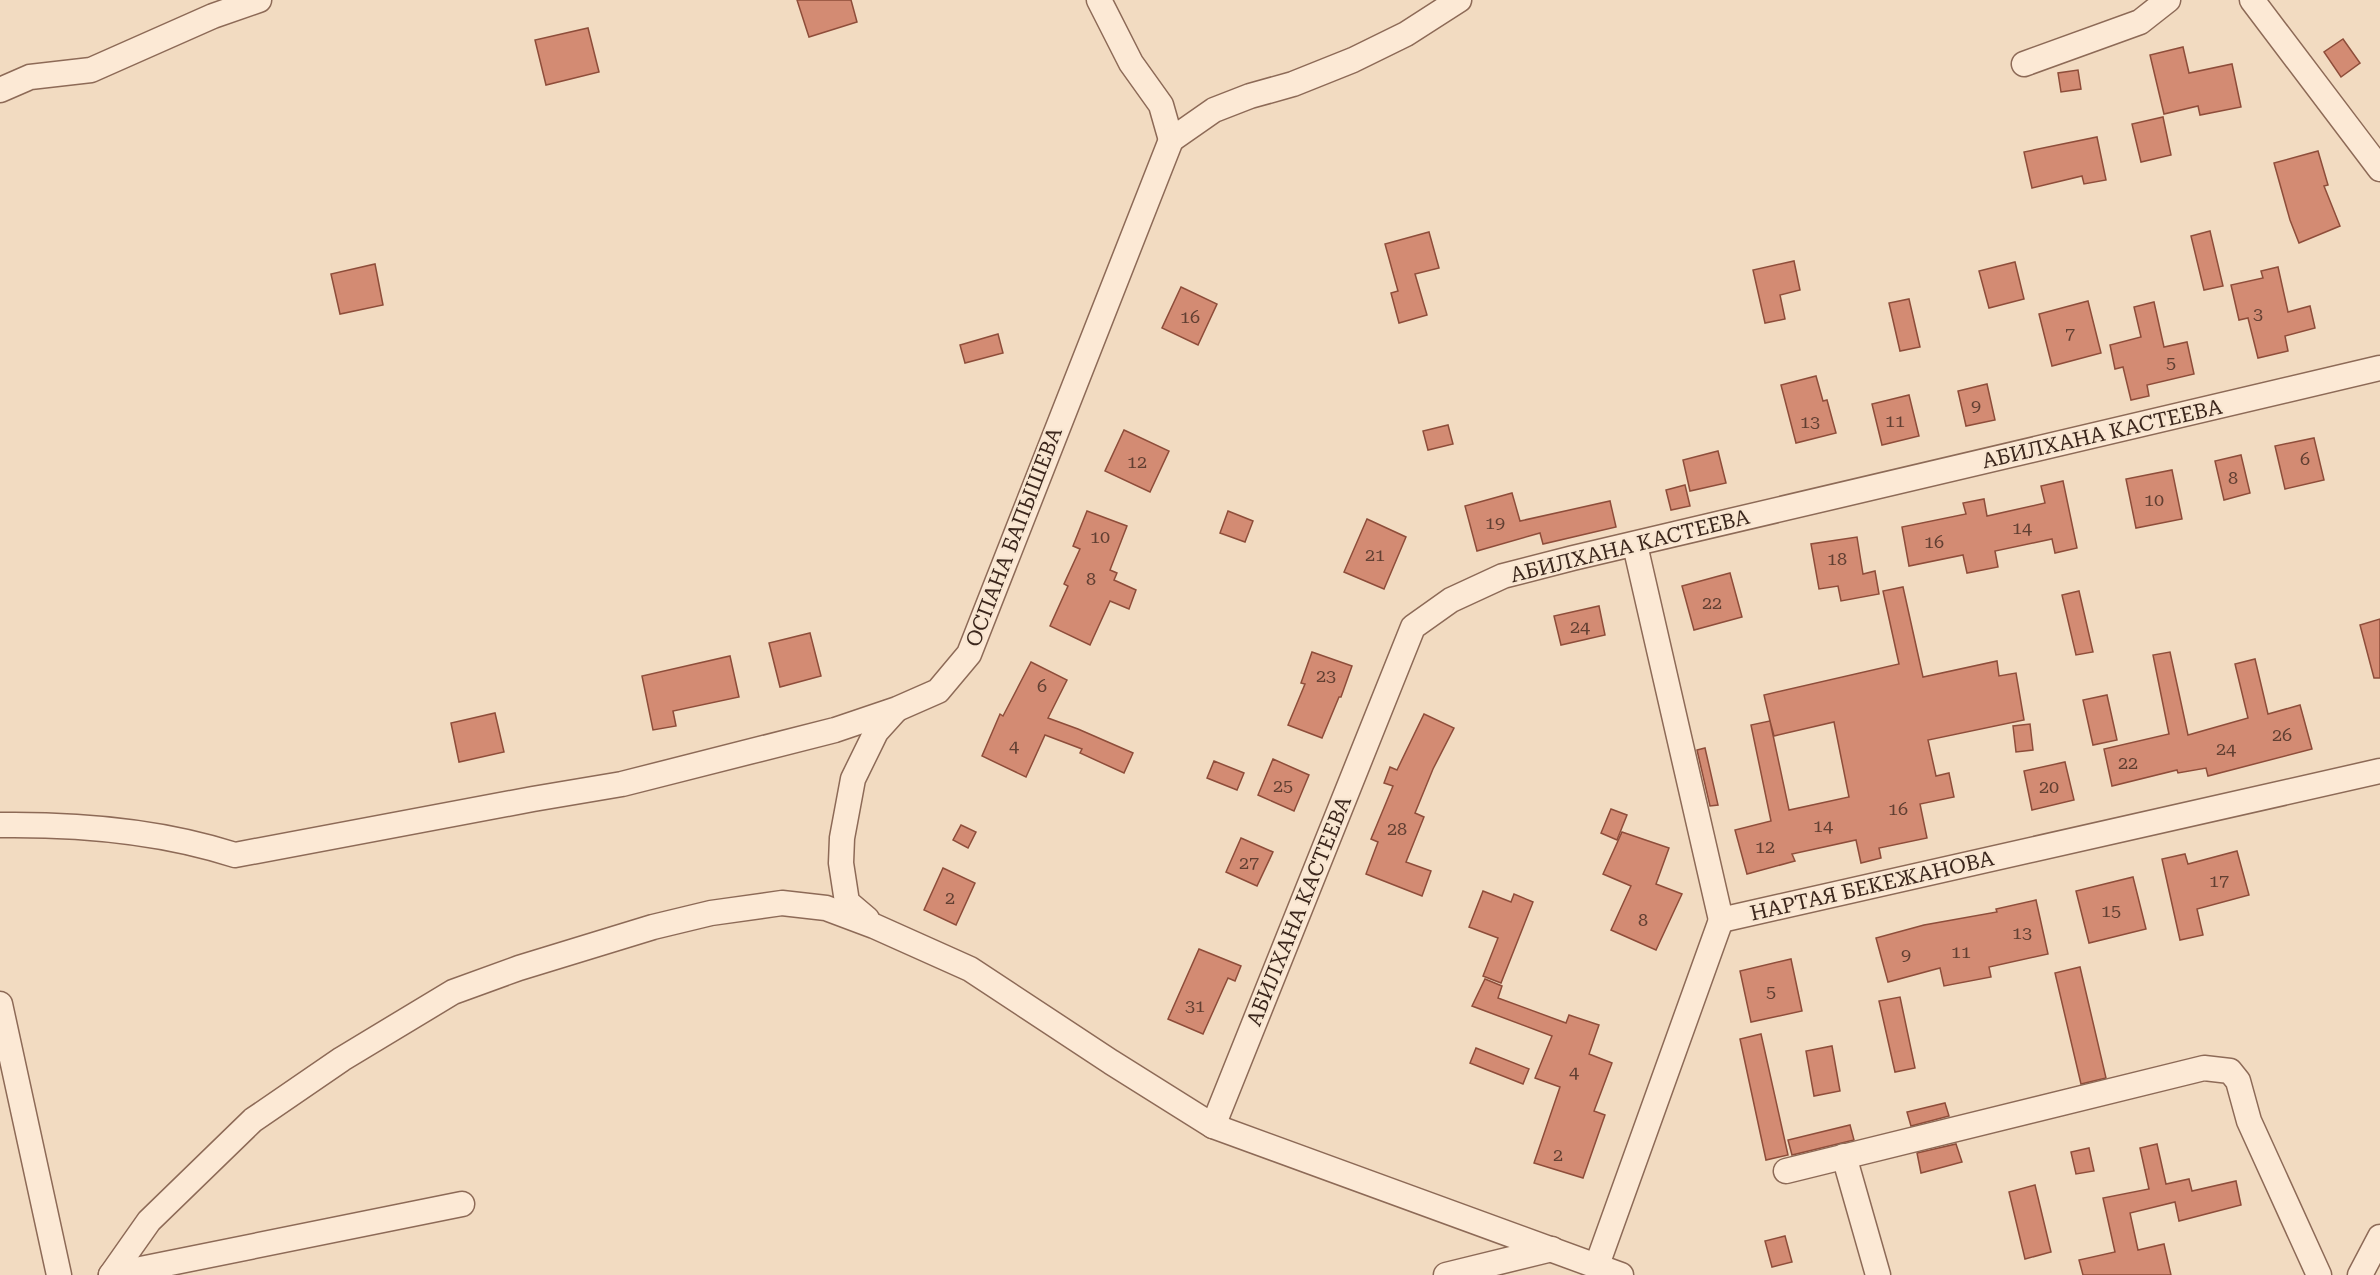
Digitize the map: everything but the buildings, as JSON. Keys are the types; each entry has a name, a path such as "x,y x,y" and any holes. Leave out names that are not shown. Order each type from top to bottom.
{"street":[{"path":"0,90 30,77 92,70 213,16 259,0"},
{"path":"1099,0 1131,63 1161,105 1171,140 1215,110 1250,96 1293,84 1353,60 1406,34 1459,0"},
{"path":"2024,64 2140,22 2168,0"},
{"path":"2252,0 2380,169"},
{"name":"ОСПАНА БАПЫШЕВА","path":"874,926 847,902 841,863 842,838 853,779 876,732 897,709 938,692 969,654 1171,140"},
{"name":"АБИЛХАНА КАСТЕЕВА","path":"1213,1126 1413,627 1451,600 1503,576 2380,368"},
{"path":"1635,544 1721,920"},
{"path":"0,825 40,825 152,836 198,843 235,855 622,784 835,730 897,709"},
{"name":"НАРТАЯ БЕКЕЖАНОВА","path":"1597,1265 1721,920 2380,771"},
{"path":"111,1275 149,1221 253,1120 352,1053 453,992 519,968 653,927 711,913 782,903 826,908 874,926 970,969 1213,1126 1621,1275"},
{"path":"0,1004 59,1275"},
{"path":"1786,1171 2204,1068 2230,1071 2238,1081 2249,1121 2319,1275"},
{"path":"1844,1156 1878,1275"},
{"path":"111,1275 462,1204"},
{"path":"2360,1275 2380,1237"},
{"path":"1446,1275 1552,1249"}]}
